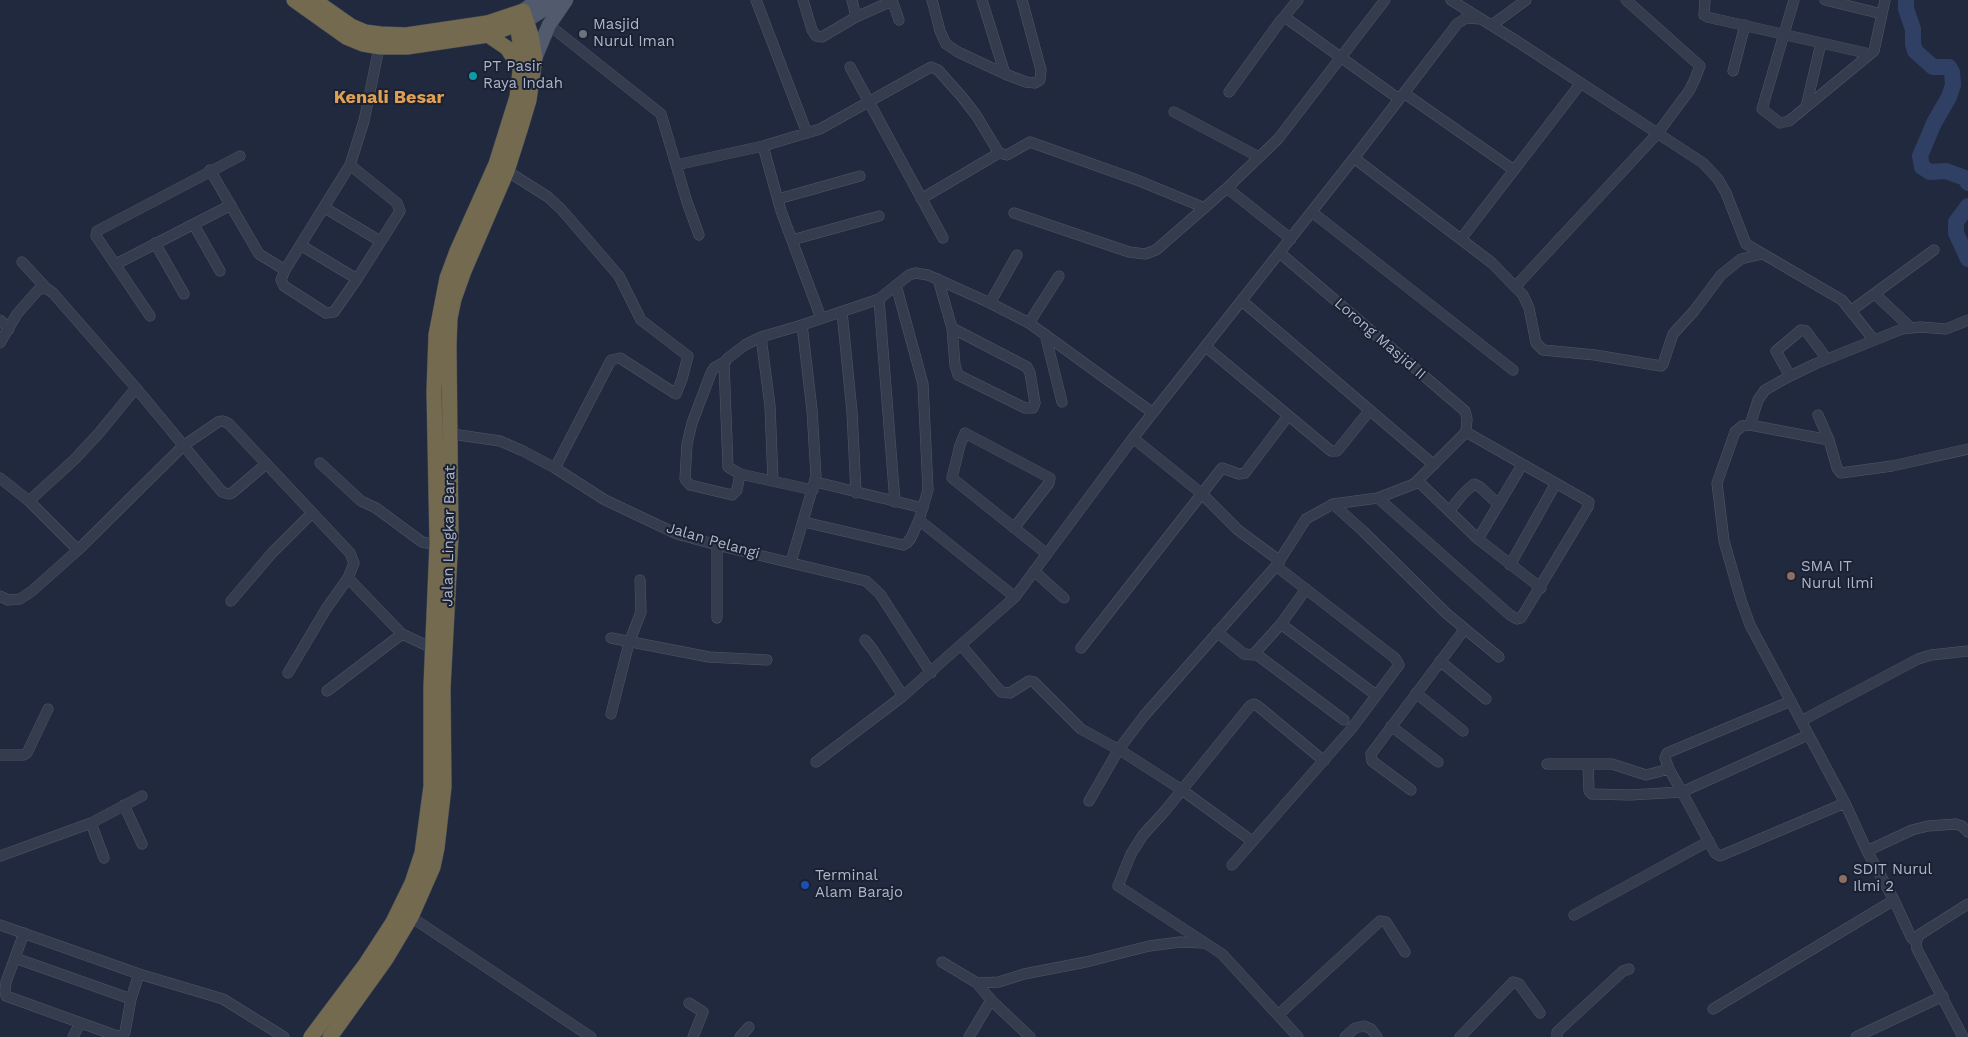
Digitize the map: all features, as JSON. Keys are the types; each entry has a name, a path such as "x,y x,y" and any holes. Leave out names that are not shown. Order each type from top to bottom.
{"highway":[{"path":"294,0 346,37 363,44 406,35 520,18"},
{"path":"314,0 351,26 381,40 407,47 488,35 520,18"},
{"name":"Jalan Lingkar Barat","path":"311,1037 365,965 393,922 419,868 431,786 432,648 450,318 454,299 464,271 507,171 529,100 535,58 534,45 520,18"},
{"name":"Jalan Lingkar Barat","path":"330,1037 386,959 412,917 433,867 440,830 444,786 443,688 452,536 443,433 434,391 436,335 442,298 457,251 499,155 517,96 522,54 520,18"},
{"path":"488,35 507,48 521,69"}],"main road":[{"path":"520,18 537,0"},
{"path":"520,18 546,8 554,0"},
{"path":"535,58 549,25 566,0"}],"street":[{"path":"756,0 807,133"},
{"path":"803,0 812,30 819,37 825,36 856,17 892,0 899,20"},
{"path":"852,0 856,17"},
{"path":"932,0 940,31 946,44 1005,74 1032,83 1039,81 1041,78 1022,0"},
{"path":"982,0 1005,74"},
{"path":"1229,92 1298,0"},
{"path":"1014,213 1116,248 1145,254 1152,252 1164,244 1227,188 1284,132 1385,0"},
{"path":"1451,0 1581,83 1712,171 1726,193 1746,244 1837,296 1852,310 1874,340"},
{"path":"1492,25 1526,0"},
{"path":"1515,287 1657,134 1689,91 1700,66 1626,0"},
{"path":"1705,0 1705,16 1870,54"},
{"path":"1794,0 1762,109 1777,122 1784,123 1870,54 1876,47 1885,0"},
{"path":"1825,0 1882,14"},
{"path":"1283,18 1288,18 1341,58 1514,170"},
{"path":"816,762 903,696 1015,597 1153,413 1460,21 1471,18 1481,19"},
{"path":"549,25 657,110 664,120 687,202 699,235"},
{"path":"1733,71 1745,25"},
{"path":"350,165 371,180 400,206 400,214 380,241 334,312 326,313 284,286 281,280 285,270 302,246 350,165 364,121 381,40"},
{"path":"1806,106 1821,42"},
{"path":"850,67 943,238"},
{"path":"676,165 763,146 807,133 831,124 929,68 936,68 971,109 999,153 1007,155 1026,142 1034,143 1137,180 1205,208"},
{"path":"1461,239 1581,83"},
{"path":"1174,112 1258,157"},
{"path":"763,146 792,240 822,318"},
{"path":"921,199 999,153"},
{"path":"150,316 96,236 98,229 240,156"},
{"path":"1354,158 1484,256 1515,287 1526,301 1536,343 1540,348 1661,366 1673,334 1694,312 1721,275 1742,259 1762,254"},
{"path":"210,170 259,254 285,270"},
{"path":"507,171 548,197 561,209 619,276 641,320 688,356 676,394 620,358 611,360 555,468"},
{"path":"778,199 860,176"},
{"path":"1227,188 1291,239"},
{"path":"116,264 231,206"},
{"path":"325,208 380,241"},
{"path":"1312,212 1513,370"},
{"path":"792,240 879,216"},
{"path":"194,225 220,271"},
{"path":"155,243 184,294"},
{"path":"302,246 357,279"},
{"path":"1852,310 1934,250"},
{"name":"Lorong Masjid II","path":"1280,253 1464,411 1467,419 1466,432"},
{"path":"990,302 1017,255"},
{"path":"22,262 53,293 136,388 222,492 229,494 266,464"},
{"path":"740,474 737,490 732,495 690,485 685,479 687,444 692,424 712,370 745,345 761,337 879,299 915,273 928,275 990,302 1029,323 1153,413"},
{"path":"1029,323 1059,276"},
{"path":"938,280 952,328 955,364 958,375 1025,408 1033,408 1035,403 1030,373 1027,367 952,328"},
{"path":"804,522 902,545 911,538 920,520 928,490 924,384 896,285"},
{"path":"0,343 17,314 38,290 46,288"},
{"path":"1875,294 1911,328"},
{"path":"879,299 894,502"},
{"path":"1242,301 1434,465"},
{"path":"842,312 852,412 856,493"},
{"path":"0,320 9,329"},
{"path":"1750,425 1761,395 1790,376 1902,329 1946,329 1968,320"},
{"path":"791,562 815,486 812,410 802,325"},
{"path":"1790,376 1776,351 1801,330 1806,331 1828,359"},
{"path":"1045,334 1062,402"},
{"path":"761,337 770,406 773,481"},
{"path":"1206,347 1334,452 1337,451 1370,410"},
{"path":"726,360 723,368 727,465 729,469 740,474 773,481 856,493 923,508"},
{"path":"29,501 75,459 136,388"},
{"path":"1818,414 1839,472 1844,473 1892,466 1968,449"},
{"path":"1081,648 1222,468 1239,474 1245,473 1288,416"},
{"path":"0,596 8,600 20,599 32,591 78,550 183,446 218,422 225,422 236,430 353,557 354,566 348,578 326,609 288,673"},
{"path":"1829,440 1750,425 1742,426 1735,432 1718,478 1717,487 1724,542 1750,625 1845,803 1867,851 1911,936 1916,942"},
{"path":"1014,528 1050,483 1050,478 965,432 952,478 1014,528 1047,554"},
{"path":"1089,802 1119,749 1152,707 1278,563 1306,519 1333,504 1378,498 1418,481 1466,432 1522,465 1588,500 1589,504 1521,618 1515,618 1378,498"},
{"name":"Jalan Pelangi","path":"443,433 500,441 523,450 606,500 677,534 862,579 871,584 880,594 931,672"},
{"path":"1134,438 1201,494 1238,530 1306,589 1399,663 1399,666 1352,728 1232,865"},
{"path":"320,464 364,503 376,508 422,542 437,545"},
{"path":"1478,539 1522,465"},
{"path":"0,478 29,501 78,550"},
{"path":"1418,481 1478,539 1540,588"},
{"path":"1510,565 1556,483"},
{"path":"1448,511 1474,484 1478,485 1498,504"},
{"path":"1333,504 1464,630 1499,657"},
{"path":"231,601 272,552 312,513"},
{"path":"920,520 1015,597"},
{"path":"717,545 717,618"},
{"path":"1034,571 1064,598"},
{"path":"348,578 402,634 432,648"},
{"path":"611,714 629,643 641,612 640,580"},
{"path":"1217,632 1244,654 1249,656 1256,654 1281,624 1306,589"},
{"path":"1281,624 1372,692"},
{"path":"1411,790 1370,759 1371,754 1464,630"},
{"path":"327,691 402,634"},
{"path":"611,638 629,643 718,658 767,660"},
{"path":"864,640 873,650 903,696"},
{"path":"961,645 1001,692 1010,693 1032,681 1081,729 1119,749 1182,790 1252,841"},
{"path":"1801,721 1918,659 1930,655 1968,651"},
{"path":"1256,654 1344,720"},
{"path":"1440,661 1486,699"},
{"path":"1416,693 1463,732"},
{"path":"1791,701 1667,753 1665,758 1668,769 1715,853 1721,856 1845,803"},
{"path":"1298,1037 1229,961 1216,950 1118,886 1134,848 1143,835 1248,708 1254,704 1324,761"},
{"path":"0,755 23,755 27,753 48,709"},
{"path":"1391,726 1438,762"},
{"path":"1588,764 1591,793 1630,795 1682,792 1808,735"},
{"path":"1547,764 1612,764 1629,768 1643,775 1668,769"},
{"path":"0,856 91,822 142,796"},
{"path":"124,805 142,844"},
{"path":"91,822 104,858"},
{"path":"1867,851 1912,830 1928,826 1956,824 1962,826 1968,832"},
{"path":"1574,915 1709,841"},
{"path":"1713,1009 1894,900"},
{"path":"1963,1037 1917,949 1916,942 1919,935 1968,904"},
{"path":"412,917 591,1037"},
{"path":"1278,1015 1380,921 1386,922 1405,952"},
{"path":"0,925 139,974 223,999 284,1037"},
{"path":"24,933 15,958 3,981 4,992 8,997 80,1023 121,1036 125,1032 131,999 139,974"},
{"path":"977,983 998,982 1024,974 1086,962 1149,946 1180,942 1203,943"},
{"path":"15,958 131,999"},
{"path":"942,962 977,983 991,1000 1030,1037"},
{"path":"1557,1037 1556,1032 1623,971 1629,969"},
{"path":"1460,1037 1514,982 1518,984 1540,1013"},
{"path":"1856,1037 1942,996"},
{"path":"969,1037 991,1000"},
{"path":"689,1003 703,1012 693,1037"},
{"path":"73,1037 80,1023"},
{"path":"1345,1037 1355,1028 1364,1026 1371,1029 1377,1037"},
{"path":"740,1037 749,1027"}],"waterway":[{"path":"1906,0 1906,9 1913,29 1915,51 1933,67 1949,67 1952,72 1953,85 1949,97 1934,123 1920,156 1922,167 1930,172 1946,171 1965,178 1968,183"},
{"path":"1968,206 1956,222 1956,233 1968,259"}],"place":[{"name":"Masjid Nurul Iman","path":"583,34"},
{"name":"PT Pasir Raya Indah","path":"473,76"},
{"name":"SMA IT Nurul Ilmi","path":"1791,576"},
{"name":"SDIT Nurul Ilmi 2","path":"1843,879"},
{"name":"Terminal Alam Barajo","path":"805,885"}],"district":[{"name":"Kenali Besar","path":"389,98"}]}
